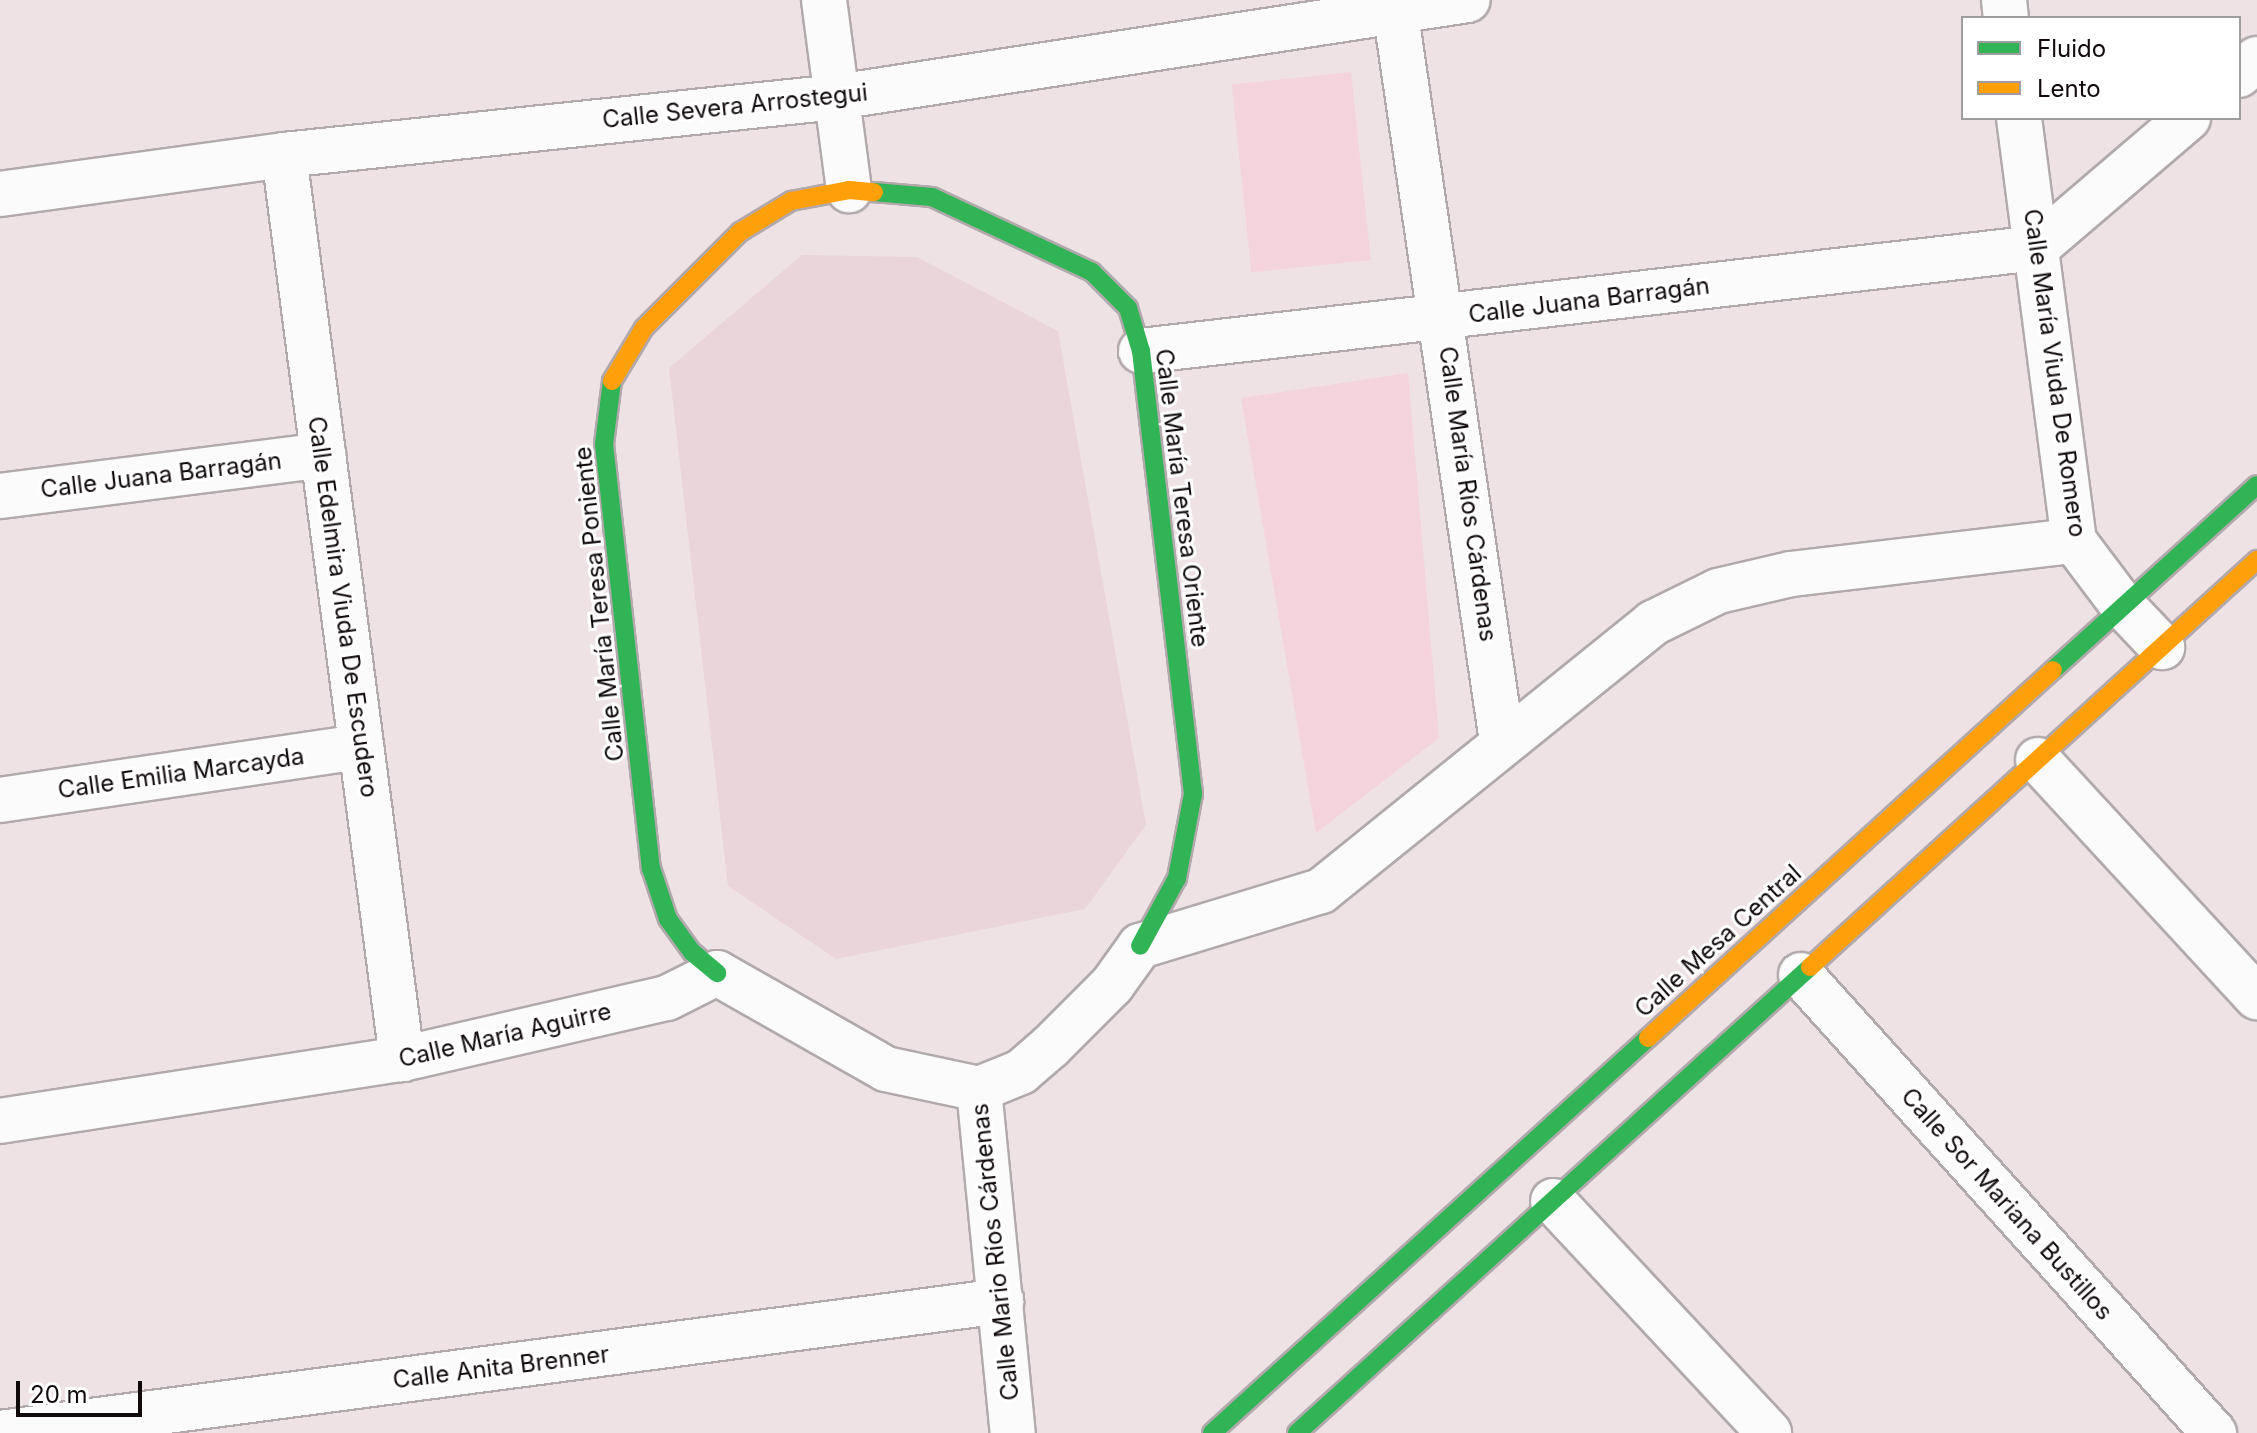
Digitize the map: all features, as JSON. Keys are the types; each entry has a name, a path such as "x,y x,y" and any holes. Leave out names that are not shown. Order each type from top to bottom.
{"main road":[{"name":"Calle María Teresa Oriente","path":"849,190 932,197 1092,272 1128,308 1141,351 1193,794 1177,878 1140,946"},
{"name":"Calle María Teresa Poniente","path":"717,973 692,952 668,919 651,868 604,444 613,377 644,328 740,232 791,201 849,190"},
{"name":"Calle Mesa Central","path":"1212,1433 2257,485"},
{"path":"1308,1430 1553,1201 2257,560"}],"street":[{"path":"824,0 849,190"},
{"name":"Calle Severa Arrostegui","path":"0,194 284,155 837,97 1468,0"},
{"name":"Calle María Ríos Cárdenas","path":"1395,9 1444,317 1502,742"},
{"path":"2241,73 2257,59"},
{"name":"Calle María Viuda De Romero","path":"2019,120 2074,541 2123,606 2162,647"},
{"path":"2036,248 2186,120"},
{"name":"Calle Edelmira Viuda De Escudero","path":"284,155 402,1059"},
{"name":"Calle Juana Barragán","path":"1141,351 2036,248"},
{"name":"Calle Juana Barragán","path":"0,496 323,455"},
{"path":"1140,946 1321,891 1653,623 1718,591 1791,574 2074,541"},
{"name":"Calle Emilia Marcayda","path":"0,800 361,747"},
{"path":"2038,760 2257,997"},
{"name":"Calle Mario Ríos Cárdenas","path":"1013,1433 979,1089 1021,1072 1050,1047 1112,985 1140,946"},
{"path":"717,973 886,1069 979,1089"},
{"name":"Calle María Aguirre","path":"0,1121 402,1059 667,998 717,973"},
{"name":"Calle Sor Mariana Bustillos","path":"1801,975 2214,1433"},
{"path":"1553,1201 1769,1433"},
{"name":"Calle Anita Brenner","path":"0,1433 1001,1301"}],"shaded area":[{"path":"1351,72 1371,260 1251,273 1232,85"},
{"path":"802,255 917,257 1058,331 1146,825 1085,909 836,959 728,886 669,368"},
{"path":"1408,373 1439,738 1316,833 1241,398"}],"traffic: fast":[{"path":"874,192 932,197 1092,272 1128,308 1141,351 1193,794 1177,878 1140,946"},
{"path":"612,381 604,444 651,868 668,919 692,952 717,973"},
{"path":"2053,670 2257,485"},
{"path":"1297,1433 1810,967"},
{"path":"1212,1433 1648,1038"}],"traffic: slow":[{"path":"612,381 644,328 740,232 791,201 849,190 874,192"},
{"path":"1810,967 2257,560"},
{"path":"1648,1038 2053,670"}]}
